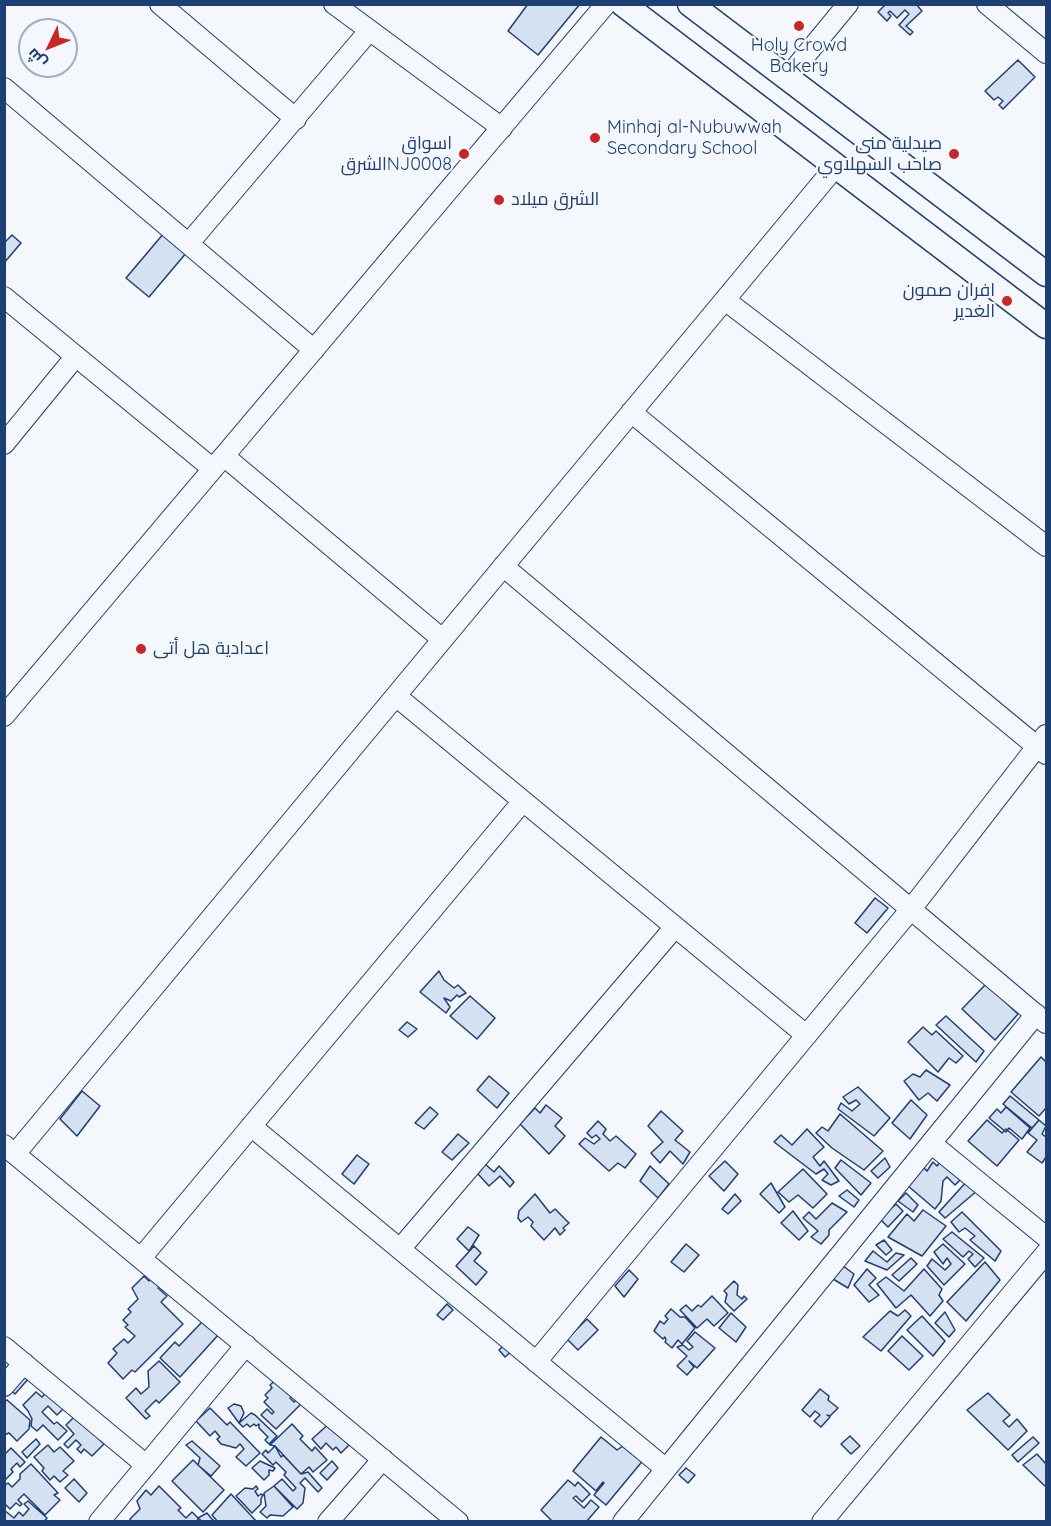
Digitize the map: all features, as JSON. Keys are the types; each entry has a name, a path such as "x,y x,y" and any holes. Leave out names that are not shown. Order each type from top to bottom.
{"street":[{"path":"160,4 296,119"},
{"path":"334,4 502,128"},
{"path":"4,716 606,4"},
{"path":"623,4 1047,326"},
{"path":"690,4 1047,274"},
{"path":"787,78 848,4"},
{"path":"987,4 1047,53"},
{"path":"189,243 369,31"},
{"path":"4,88 314,350"},
{"path":"458,1521 10,1149 396,696 836,166"},
{"path":"4,297 76,356 219,463 442,639"},
{"path":"725,300 1047,546"},
{"path":"4,444 76,356"},
{"path":"536,1362 1044,745 631,412"},
{"path":"504,566 1041,1019 932,1143 622,1521"},
{"path":"396,696 806,1035"},
{"path":"141,1258 522,801"},
{"path":"400,1249 675,927"},
{"path":"251,1126 666,1469"},
{"path":"932,1143 1047,1237"},
{"path":"822,1521 1047,1253"},
{"path":"99,1521 246,1345"},
{"path":"4,1347 146,1465"},
{"path":"4,1386 24,1363"},
{"path":"328,1521 383,1459"}],"building":[{"path":"528,4 580,4 538,55 508,31"},
{"path":"886,4 916,4 922,11 906,26 913,32 910,35 899,25 909,14 905,10 897,18 890,11 888,13 891,16 887,21 878,12"},
{"path":"1018,60 1035,77 1003,109 999,105 1003,101 998,97 994,100 985,91"},
{"path":"164,233 187,252 149,297 126,278"},
{"path":"12,235 21,243 4,263 4,243"},
{"path":"875,898 888,908 867,933 855,923"},
{"path":"439,971 444,980 454,988 458,985 466,993 459,997 457,995 451,1001 444,998 450,1007 446,1013 420,992"},
{"path":"986,984 1018,1014 995,1040 962,1009"},
{"path":"470,996 495,1018 477,1039 450,1016"},
{"path":"946,1016 984,1051 976,1062 936,1025"},
{"path":"407,1022 417,1029 408,1037 399,1030"},
{"path":"923,1027 932,1035 936,1031 963,1056 956,1063 949,1058 938,1072 908,1042"},
{"path":"1041,1057 1046,1062 1046,1108 1039,1116 1011,1092"},
{"path":"926,1070 950,1085 937,1101 928,1093 919,1100 904,1081 913,1074 920,1077"},
{"path":"489,1076 509,1093 497,1108 477,1090"},
{"path":"858,1087 890,1118 874,1136 838,1109 841,1103 852,1111 860,1104 856,1100 849,1104 843,1097"},
{"path":"82,1091 100,1106 77,1136 60,1119"},
{"path":"1010,1096 1039,1120 1032,1128 1003,1104"},
{"path":"911,1100 927,1115 910,1139 892,1123"},
{"path":"546,1105 562,1118 555,1126 565,1136 549,1154 520,1124 535,1108 540,1113"},
{"path":"430,1107 438,1114 424,1129 415,1123"},
{"path":"1006,1107 1030,1128 1022,1139 1009,1128 1006,1132 989,1118 997,1109 1001,1113"},
{"path":"661,1111 683,1131 675,1140 690,1152 683,1164 670,1151 660,1163 651,1153 663,1142 648,1126"},
{"path":"840,1114 883,1151 864,1170 832,1148 816,1133 822,1127 828,1131"},
{"path":"987,1120 1002,1133 1006,1129 1019,1140 997,1166 968,1141"},
{"path":"1039,1120 1046,1126 1042,1134 1046,1137 1046,1157 1042,1163 1027,1152 1037,1140 1028,1133"},
{"path":"598,1121 606,1129 603,1134 610,1141 616,1136 636,1154 625,1168 618,1163 609,1171 579,1144 585,1138 594,1144 600,1139 596,1135 592,1138 587,1133"},
{"path":"807,1129 824,1147 813,1157 820,1166 824,1161 839,1181 831,1185 822,1180 828,1174 824,1169 816,1174 774,1142 781,1135 792,1145"},
{"path":"458,1134 469,1143 452,1160 442,1152"},
{"path":"357,1155 369,1164 354,1184 342,1174"},
{"path":"885,1158 890,1167 878,1178 871,1171"},
{"path":"943,1158 963,1177 955,1185 947,1177 943,1181 941,1201 935,1209 907,1185 923,1167 927,1171 933,1162 937,1166"},
{"path":"841,1160 871,1183 861,1195 835,1168"},
{"path":"725,1161 738,1174 724,1191 709,1176"},
{"path":"485,1164 494,1172 499,1166 514,1182 510,1187 500,1176 489,1186 478,1174"},
{"path":"650,1166 669,1184 658,1198 640,1181"},
{"path":"803,1169 827,1194 813,1208 798,1195 789,1202 778,1192"},
{"path":"968,1180 978,1190 945,1218 939,1212"},
{"path":"771,1183 785,1207 779,1213 760,1194"},
{"path":"847,1190 859,1200 854,1207 839,1196"},
{"path":"906,1193 918,1205 913,1212 898,1201"},
{"path":"535,1194 550,1213 555,1209 569,1223 560,1235 555,1228 544,1240 531,1226 533,1222 528,1217 521,1222 518,1218 519,1211"},
{"path":"735,1194 741,1201 728,1214 722,1209"},
{"path":"832,1203 847,1212 829,1230 829,1235 821,1244 811,1237 818,1231 803,1218 809,1212 816,1219"},
{"path":"896,1204 903,1211 888,1227 880,1219"},
{"path":"923,1210 946,1226 922,1256 888,1237 907,1214 914,1221"},
{"path":"793,1211 808,1231 799,1240 781,1223"},
{"path":"962,1212 1001,1251 995,1261 970,1240 975,1236 965,1228 959,1232 951,1222"},
{"path":"468,1227 479,1235 469,1251 457,1239"},
{"path":"952,1232 984,1258 975,1267 968,1259 973,1254 969,1251 963,1257 943,1239"},
{"path":"884,1240 892,1250 886,1255 876,1245"},
{"path":"686,1244 699,1255 684,1272 671,1262"},
{"path":"943,1244 965,1264 944,1285 927,1266 932,1259 945,1270 951,1264 947,1258 943,1264 934,1252"},
{"path":"474,1246 481,1253 474,1261 487,1272 476,1285 456,1266"},
{"path":"873,1251 887,1262 896,1253 904,1255 887,1270 865,1261"},
{"path":"911,1258 917,1264 899,1281 892,1275"},
{"path":"985,1262 1000,1280 966,1321 947,1302"},
{"path":"843,1266 854,1274 848,1288 833,1279"},
{"path":"867,1269 876,1278 869,1285 879,1295 869,1302 854,1285"},
{"path":"924,1269 942,1289 939,1295 943,1301 930,1316 911,1295 896,1308 877,1284 886,1277 904,1291"},
{"path":"629,1270 638,1279 624,1297 615,1286"},
{"path":"144,1276 149,1281 153,1276 162,1285 158,1288 167,1296 161,1302 183,1324 135,1372 132,1370 123,1379 108,1363 117,1353 113,1349 124,1339 128,1343 135,1336 125,1327 128,1325 123,1320 131,1312 128,1309 138,1299 132,1288"},
{"path":"734,1281 738,1285 737,1295 742,1299 744,1296 747,1299 734,1311 725,1302 727,1294 724,1291"},
{"path":"712,1296 728,1313 714,1326 707,1319 697,1328 680,1310 686,1305 692,1311 698,1305 701,1307"},
{"path":"447,1304 453,1310 443,1320 437,1315"},
{"path":"671,1309 680,1317 685,1317 695,1328 682,1344 678,1340 672,1348 665,1342 665,1337 663,1339 654,1331 660,1321 664,1324 668,1319 665,1316"},
{"path":"905,1310 911,1316 881,1351 863,1337 890,1311 898,1316"},
{"path":"945,1312 955,1330 949,1337 935,1323"},
{"path":"731,1313 746,1327 736,1342 719,1328"},
{"path":"922,1316 945,1341 933,1356 907,1330"},
{"path":"587,1319 598,1330 578,1350 567,1339"},
{"path":"202,1322 210,1329 213,1326 220,1333 180,1377 160,1358 175,1342 179,1346"},
{"path":"695,1332 715,1348 697,1368 689,1361 694,1367 687,1375 677,1366 687,1356 677,1347 683,1345 689,1350 693,1347 687,1341"},
{"path":"902,1336 923,1356 909,1370 888,1351"},
{"path":"507,1342 514,1349 505,1357 499,1350"},
{"path":"159,1361 180,1382 159,1403 156,1400 145,1411 150,1416 146,1419 126,1398 136,1388 141,1394 149,1387 148,1371"},
{"path":"23,1370 30,1377 15,1394 7,1387"},
{"path":"279,1377 295,1393 290,1398 301,1404 276,1429 261,1415 267,1409 272,1414 274,1412 264,1402 268,1398 265,1395 272,1388 270,1385"},
{"path":"820,1389 838,1408 830,1416 827,1415 830,1417 821,1427 814,1421 820,1415 815,1411 810,1417 802,1410"},
{"path":"36,1392 42,1397 46,1393 63,1409 57,1415 48,1406 42,1412 54,1424 57,1422 67,1431 58,1440 43,1425 37,1431 31,1426 32,1419 23,1405"},
{"path":"988,1393 1010,1415 1003,1421 1009,1427 1017,1419 1027,1431 1008,1450 967,1410"},
{"path":"7,1400 30,1420 29,1429 17,1441 9,1433 4,1435 4,1402"},
{"path":"234,1404 241,1406 244,1413 239,1423 228,1408"},
{"path":"210,1408 227,1425 230,1422 260,1453 246,1466 236,1457 244,1449 240,1444 236,1448 221,1444 217,1439 220,1437 215,1431 210,1436 196,1421"},
{"path":"251,1413 277,1436 269,1444 265,1440 268,1437 259,1428 259,1424 250,1427 247,1424 243,1427 239,1423"},
{"path":"75,1416 104,1444 92,1456 84,1449 81,1453 77,1449 81,1445 76,1440 68,1448 64,1444 74,1434 66,1425"},
{"path":"331,1422 349,1445 341,1453 336,1447 333,1450 326,1443 321,1449 312,1439"},
{"path":"292,1424 303,1436 300,1439 312,1451 315,1447 327,1460 313,1472 309,1467 301,1474 283,1455 281,1457 275,1446 270,1445"},
{"path":"850,1436 860,1446 851,1454 841,1444"},
{"path":"601,1437 617,1450 623,1446 632,1454 636,1450 645,1458 606,1505 594,1495 604,1483 596,1491 573,1471"},
{"path":"1033,1437 1039,1443 1018,1462 1012,1455"},
{"path":"36,1439 40,1444 27,1458 22,1452"},
{"path":"192,1441 220,1466 211,1476 198,1465 200,1458 186,1445"},
{"path":"48,1445 54,1452 60,1447 74,1461 63,1471 68,1475 60,1482 54,1476 50,1480 42,1471 44,1468 34,1457"},
{"path":"275,1446 301,1474 308,1472 322,1488 318,1492 305,1478 300,1483 305,1488 303,1503 297,1509 274,1486 282,1479 293,1491 296,1488 284,1475 286,1472 276,1462 273,1465 262,1454 266,1450 268,1453"},
{"path":"11,1448 25,1462 20,1467 17,1463 11,1469 13,1472 6,1479 4,1477 4,1455"},
{"path":"1037,1454 1046,1464 1046,1487 1023,1465"},
{"path":"193,1460 224,1490 203,1512 172,1481"},
{"path":"260,1461 275,1468 273,1471 269,1470 269,1475 264,1480 252,1468"},
{"path":"332,1461 338,1468 327,1480 320,1473"},
{"path":"31,1464 58,1493 54,1495 60,1500 45,1515 24,1494 18,1500 22,1504 20,1506 16,1503 10,1509 4,1503 4,1486 8,1483 12,1487 20,1479 20,1474"},
{"path":"686,1468 695,1475 688,1483 679,1475"},
{"path":"74,1479 87,1493 79,1502 65,1488"},
{"path":"568,1480 575,1486 578,1482 590,1494 582,1502 576,1496 573,1498 584,1508 591,1500 599,1507 586,1522 553,1522 541,1510"},
{"path":"159,1486 181,1508 178,1510 186,1518 192,1512 198,1518 197,1522 132,1522 130,1519 140,1509 137,1501 146,1490 151,1495"},
{"path":"256,1486 258,1489 255,1491 258,1496 263,1495 261,1504 252,1513 236,1496 245,1488 253,1489"},
{"path":"274,1486 293,1507 283,1516 270,1515 267,1518 260,1512 266,1506 264,1493"},
{"path":"231,1494 257,1522 218,1522 212,1515"},
{"path":"28,1501 47,1518 44,1522 7,1522 4,1519 4,1510 14,1518 19,1512 23,1516 29,1509 24,1504"},
{"path":"207,1513 215,1522 203,1522 198,1518"}],"place":[{"name":"Holy Crowd Bakery","path":"799,26"},
{"name":"Minhaj al-Nubuwwah Secondary School","path":"595,138"},
{"name":"اسواق الشرقNJ0008","path":"464,154"},
{"name":"صيدلية منى صاحب السهلاوي","path":"954,154"},
{"name":"الشرق ميلاد","path":"499,200"},
{"name":"افران صمون الغدير","path":"1007,301"},
{"name":"اعدادية هل أتى","path":"141,649"}]}
